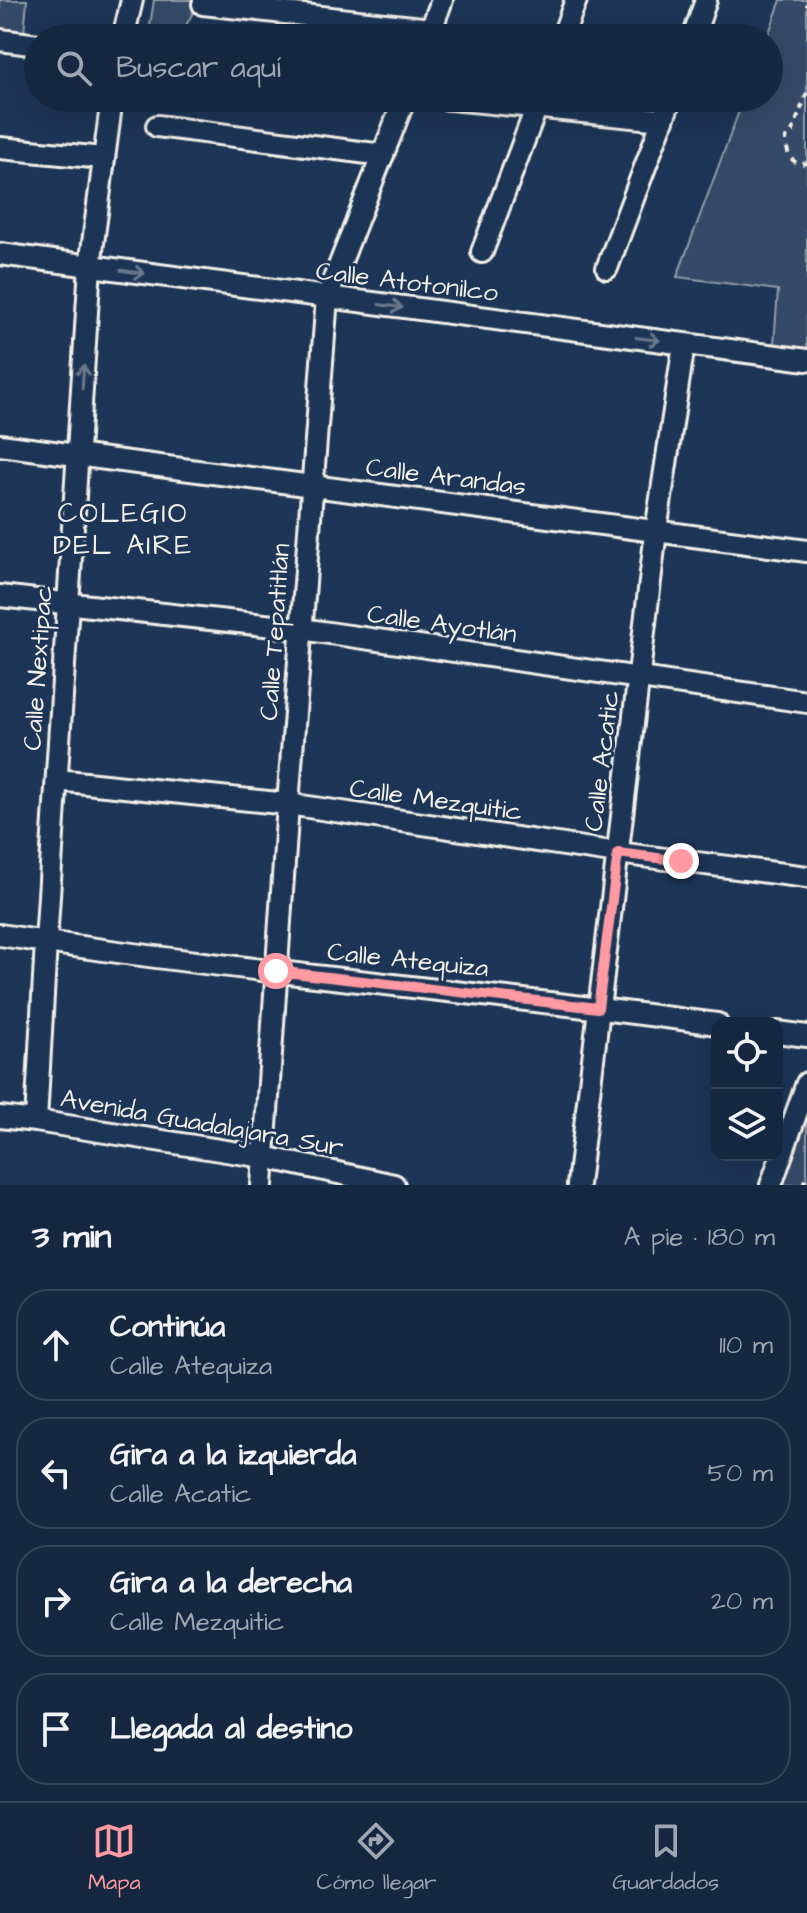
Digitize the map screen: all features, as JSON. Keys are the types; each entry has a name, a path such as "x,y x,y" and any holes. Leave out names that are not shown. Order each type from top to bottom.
{"street":[{"path":"126,24 132,0"},
{"path":"434,24 442,0"},
{"path":"567,24 576,0"},
{"path":"698,24 706,0"},
{"path":"203,4 354,24"},
{"path":"0,40 24,43"},
{"name":"Calle Nextipac","path":"36,1121 90,266 110,112"},
{"name":"Calle Tepatitlán","path":"262,1185 327,297 400,112"},
{"path":"482,252 535,112"},
{"path":"604,112 663,120"},
{"path":"607,268 666,112"},
{"path":"157,126 383,155"},
{"path":"0,148 103,158"},
{"name":"Calle Atotonilco","path":"0,254 807,360"},
{"name":"Calle Acatic","path":"578,1185 656,531 684,344"},
{"name":"Calle Arandas","path":"0,445 807,551"},
{"name":"Calle Ayotlán","path":"0,596 301,629 807,702"},
{"name":"Calle Mezquitic","path":"57,780 288,804 618,853 807,877"},
{"name":"Calle Atequiza","path":"0,935 711,1023"},
{"path":"783,1033 807,1036"},
{"path":"771,1185 807,1083"},
{"name":"Avenida Guadalajara Sur","path":"0,1117 264,1157 394,1185"}],"path":[{"path":"807,93 792,132 786,138 786,150 794,161 807,163"},
{"path":"803,1185 807,1174"}],"shaded area":[{"path":"0,0 27,0 24,34 0,32"},
{"path":"154,0 200,0 187,24 150,24"},
{"path":"781,0 807,0 807,349 774,344 778,290 677,277 739,112 783,112 783,24 772,24"},
{"path":"807,1120 807,1185 783,1185"}],"district":[{"name":"COLEGIO DEL AIRE","path":"123,529"}],"route":[{"path":"276,971 598,1008 618,853 681,861"}]}
